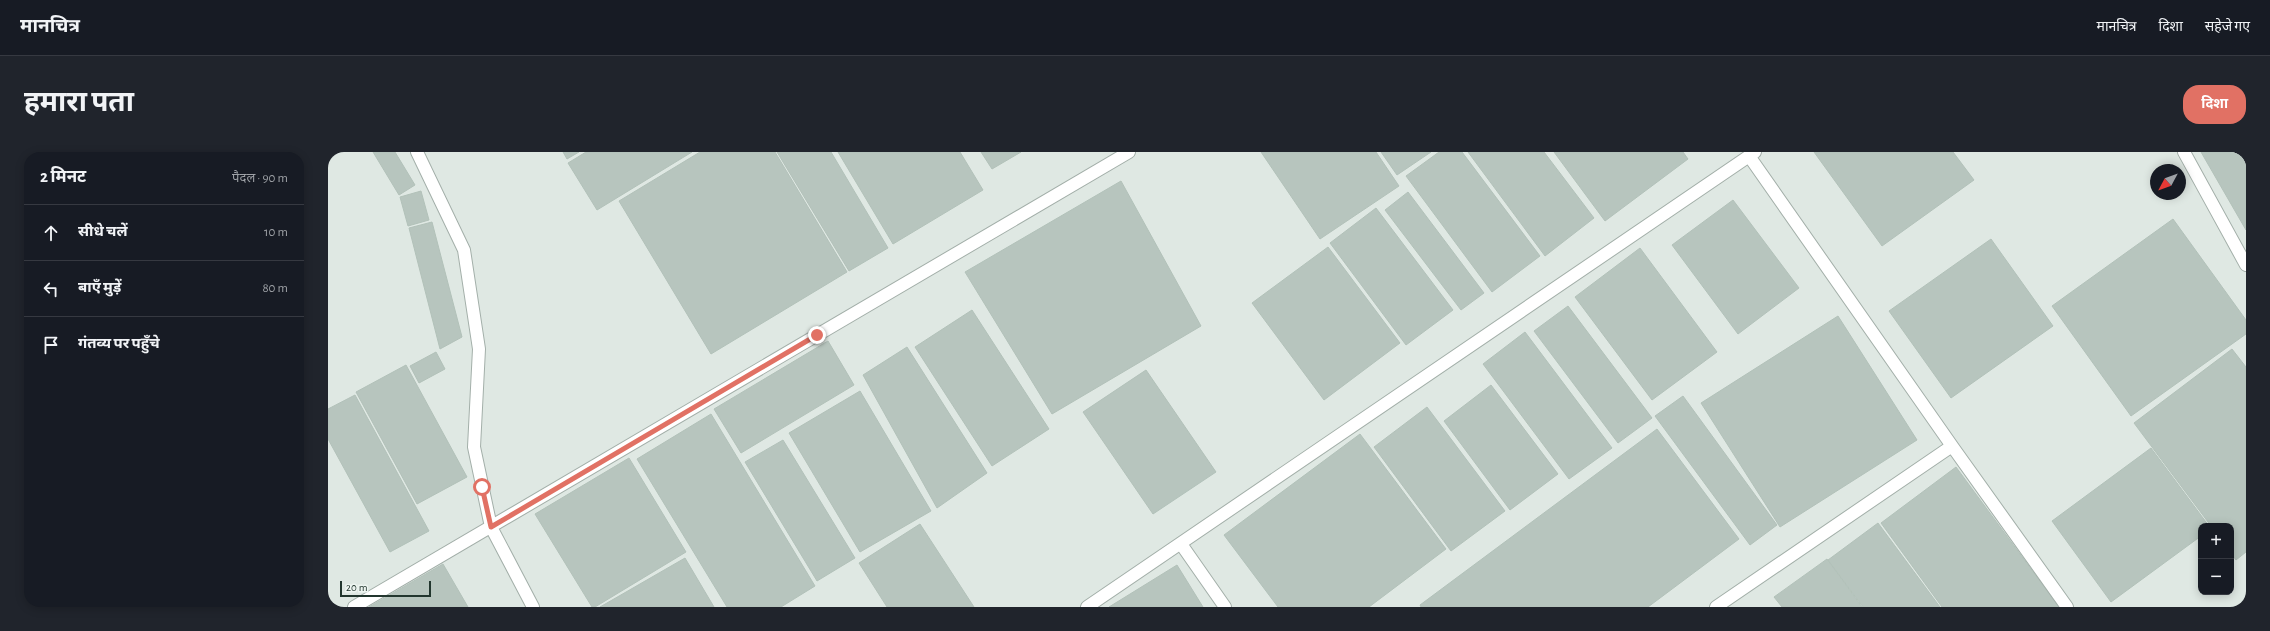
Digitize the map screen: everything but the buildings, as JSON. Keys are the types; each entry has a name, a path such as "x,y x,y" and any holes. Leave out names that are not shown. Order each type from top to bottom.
{"street":[{"path":"417,152 464,250 479,349 474,447 491,527 533,607"},
{"path":"354,607 1129,152"},
{"path":"2184,152 2246,265"},
{"path":"1087,607 1752,154 1952,446 2067,607"},
{"path":"1716,607 1952,446"},
{"path":"1181,544 1225,607"}],"route":[{"path":"482,487 491,527 817,335"}]}
